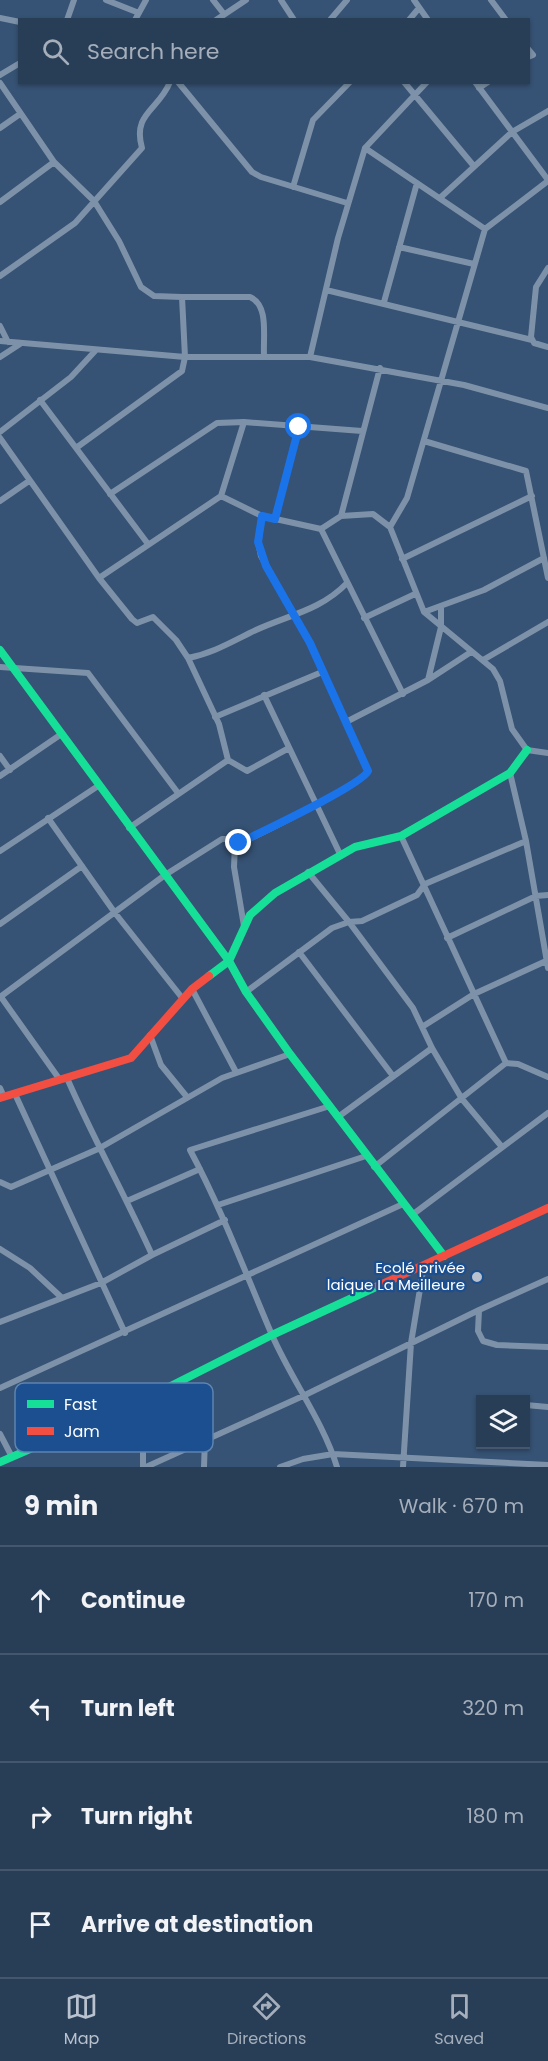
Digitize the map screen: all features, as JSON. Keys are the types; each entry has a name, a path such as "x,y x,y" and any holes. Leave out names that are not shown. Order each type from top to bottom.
{"street":[{"path":"68,18 74,0"},
{"path":"106,0 137,16 146,0"},
{"path":"213,0 224,14"},
{"path":"219,18 246,0"},
{"path":"281,0 293,18"},
{"path":"332,18 347,0"},
{"path":"414,0 426,18"},
{"path":"491,0 504,18"},
{"path":"411,18 419,8"},
{"path":"0,18 18,22"},
{"path":"0,75 18,64"},
{"path":"0,83 54,162 94,201 120,241 141,287 154,296 250,297 256,299 262,306 264,355"},
{"path":"0,276 75,223 142,148 140,125 146,114 162,98 169,84"},
{"path":"180,84 252,172 347,203"},
{"path":"293,187 313,120 345,84"},
{"path":"406,84 473,165"},
{"path":"310,357 347,203 365,148 426,84"},
{"path":"390,527 407,498 484,229 548,181 477,85"},
{"path":"441,197 473,165 512,132 548,111"},
{"path":"0,128 20,114"},
{"path":"365,148 441,197 484,229"},
{"path":"0,202 54,162"},
{"path":"384,302 417,183"},
{"path":"399,247 474,264"},
{"path":"532,340 535,293 548,268"},
{"path":"326,290 384,302 532,340 548,347"},
{"path":"76,448 178,376 185,357 182,297"},
{"path":"0,326 8,342"},
{"path":"0,341 185,357 264,355 310,357 440,380 548,408"},
{"path":"0,357 21,344"},
{"path":"0,432 71,377 96,350"},
{"path":"341,516 380,368"},
{"path":"40,400 148,543"},
{"path":"110,494 211,426 221,422 362,430"},
{"path":"99,578 221,496 244,422"},
{"path":"275,519 299,427"},
{"path":"0,438 99,578 135,622 153,617 176,640 188,658 215,717 225,742 228,760"},
{"path":"424,441 526,471 548,578"},
{"path":"0,501 29,481"},
{"path":"221,496 262,516 321,529 341,516 373,514 390,527 424,612 483,660 500,681 512,729 527,750 548,753"},
{"path":"402,559 532,496"},
{"path":"235,845 367,774 367,767 296,616 261,556 258,542 262,516"},
{"path":"321,529 403,694"},
{"path":"424,612 484,590 544,558"},
{"path":"188,658 222,649 259,629 324,603 347,584"},
{"path":"364,618 415,594"},
{"path":"428,680 441,627 441,607"},
{"path":"483,660 548,622"},
{"path":"0,650 60,735 229,961 246,992 290,1054 444,1256"},
{"path":"346,722 428,680 471,652"},
{"path":"0,667 88,673 178,793"},
{"path":"215,717 322,672"},
{"path":"264,695 340,854"},
{"path":"0,776 60,735"},
{"path":"228,760 247,771 289,748"},
{"path":"0,1088 2,1097 130,1058 192,989 229,961 253,912 308,872 340,854 362,844 401,836 510,773 527,750"},
{"path":"0,756 10,770"},
{"path":"129,828 228,760"},
{"path":"422,1027 474,994 547,965 526,841 510,773"},
{"path":"0,851 98,786"},
{"path":"48,818 116,913 183,999"},
{"path":"401,836 506,1063"},
{"path":"152,1255 127,1201 63,1079 0,997 165,875 222,839 228,838 235,845 234,867 244,927"},
{"path":"246,992 332,928 349,922 362,921 417,895 425,884 526,841"},
{"path":"0,924 82,866"},
{"path":"308,872 406,998 462,1099 502,1147"},
{"path":"447,938 536,896 548,895"},
{"path":"299,952 393,1076"},
{"path":"192,989 236,1072"},
{"path":"150,1035 161,1065 187,1097"},
{"path":"338,1117 432,1048"},
{"path":"0,1182 11,1187 49,1172 98,1149 187,1097 236,1072 290,1054"},
{"path":"374,1167 506,1063 518,1064 548,1077"},
{"path":"15,1094 125,1333"},
{"path":"330,1106 190,1150 249,1273 272,1335 333,1454 337,1467"},
{"path":"412,1215 548,1113"},
{"path":"218,1205 366,1156"},
{"path":"127,1201 200,1169"},
{"path":"0,1388 404,1204"},
{"path":"177,1383 272,1335 548,1208"},
{"path":"0,1322 101,1283 152,1255 225,1220"},
{"path":"0,1249 30,1268 61,1297"},
{"path":"403,1467 411,1343 424,1265"},
{"path":"213,1435 303,1396 548,1279"},
{"path":"479,1310 478,1331 483,1341 496,1345 548,1347"},
{"path":"530,1405 548,1407"},
{"path":"0,1434 12,1457"},
{"path":"0,1462 23,1452"},
{"path":"145,1452 145,1467 177,1452"},
{"path":"204,1467 205,1452"},
{"path":"280,1467 303,1459 333,1454 404,1456 470,1464 548,1465"}],"traffic: fast":[{"path":"0,650 229,961 246,992 290,1054 444,1256"},
{"path":"209,976 229,961 250,915 275,893 355,847 401,836 510,773 527,750"},
{"path":"177,1383 272,1335 378,1286"},
{"path":"0,1462 23,1452"}],"traffic: jam":[{"path":"0,1098 131,1058 192,989 209,976"},
{"path":"378,1286 548,1208"}],"place":[{"name":"Ecolé privée laique La Meilleure","path":"477,1277"}],"route":[{"path":"239,843 342,790 362,778 368,771 310,643 261,556 258,542 262,516 275,519 299,427"}]}
